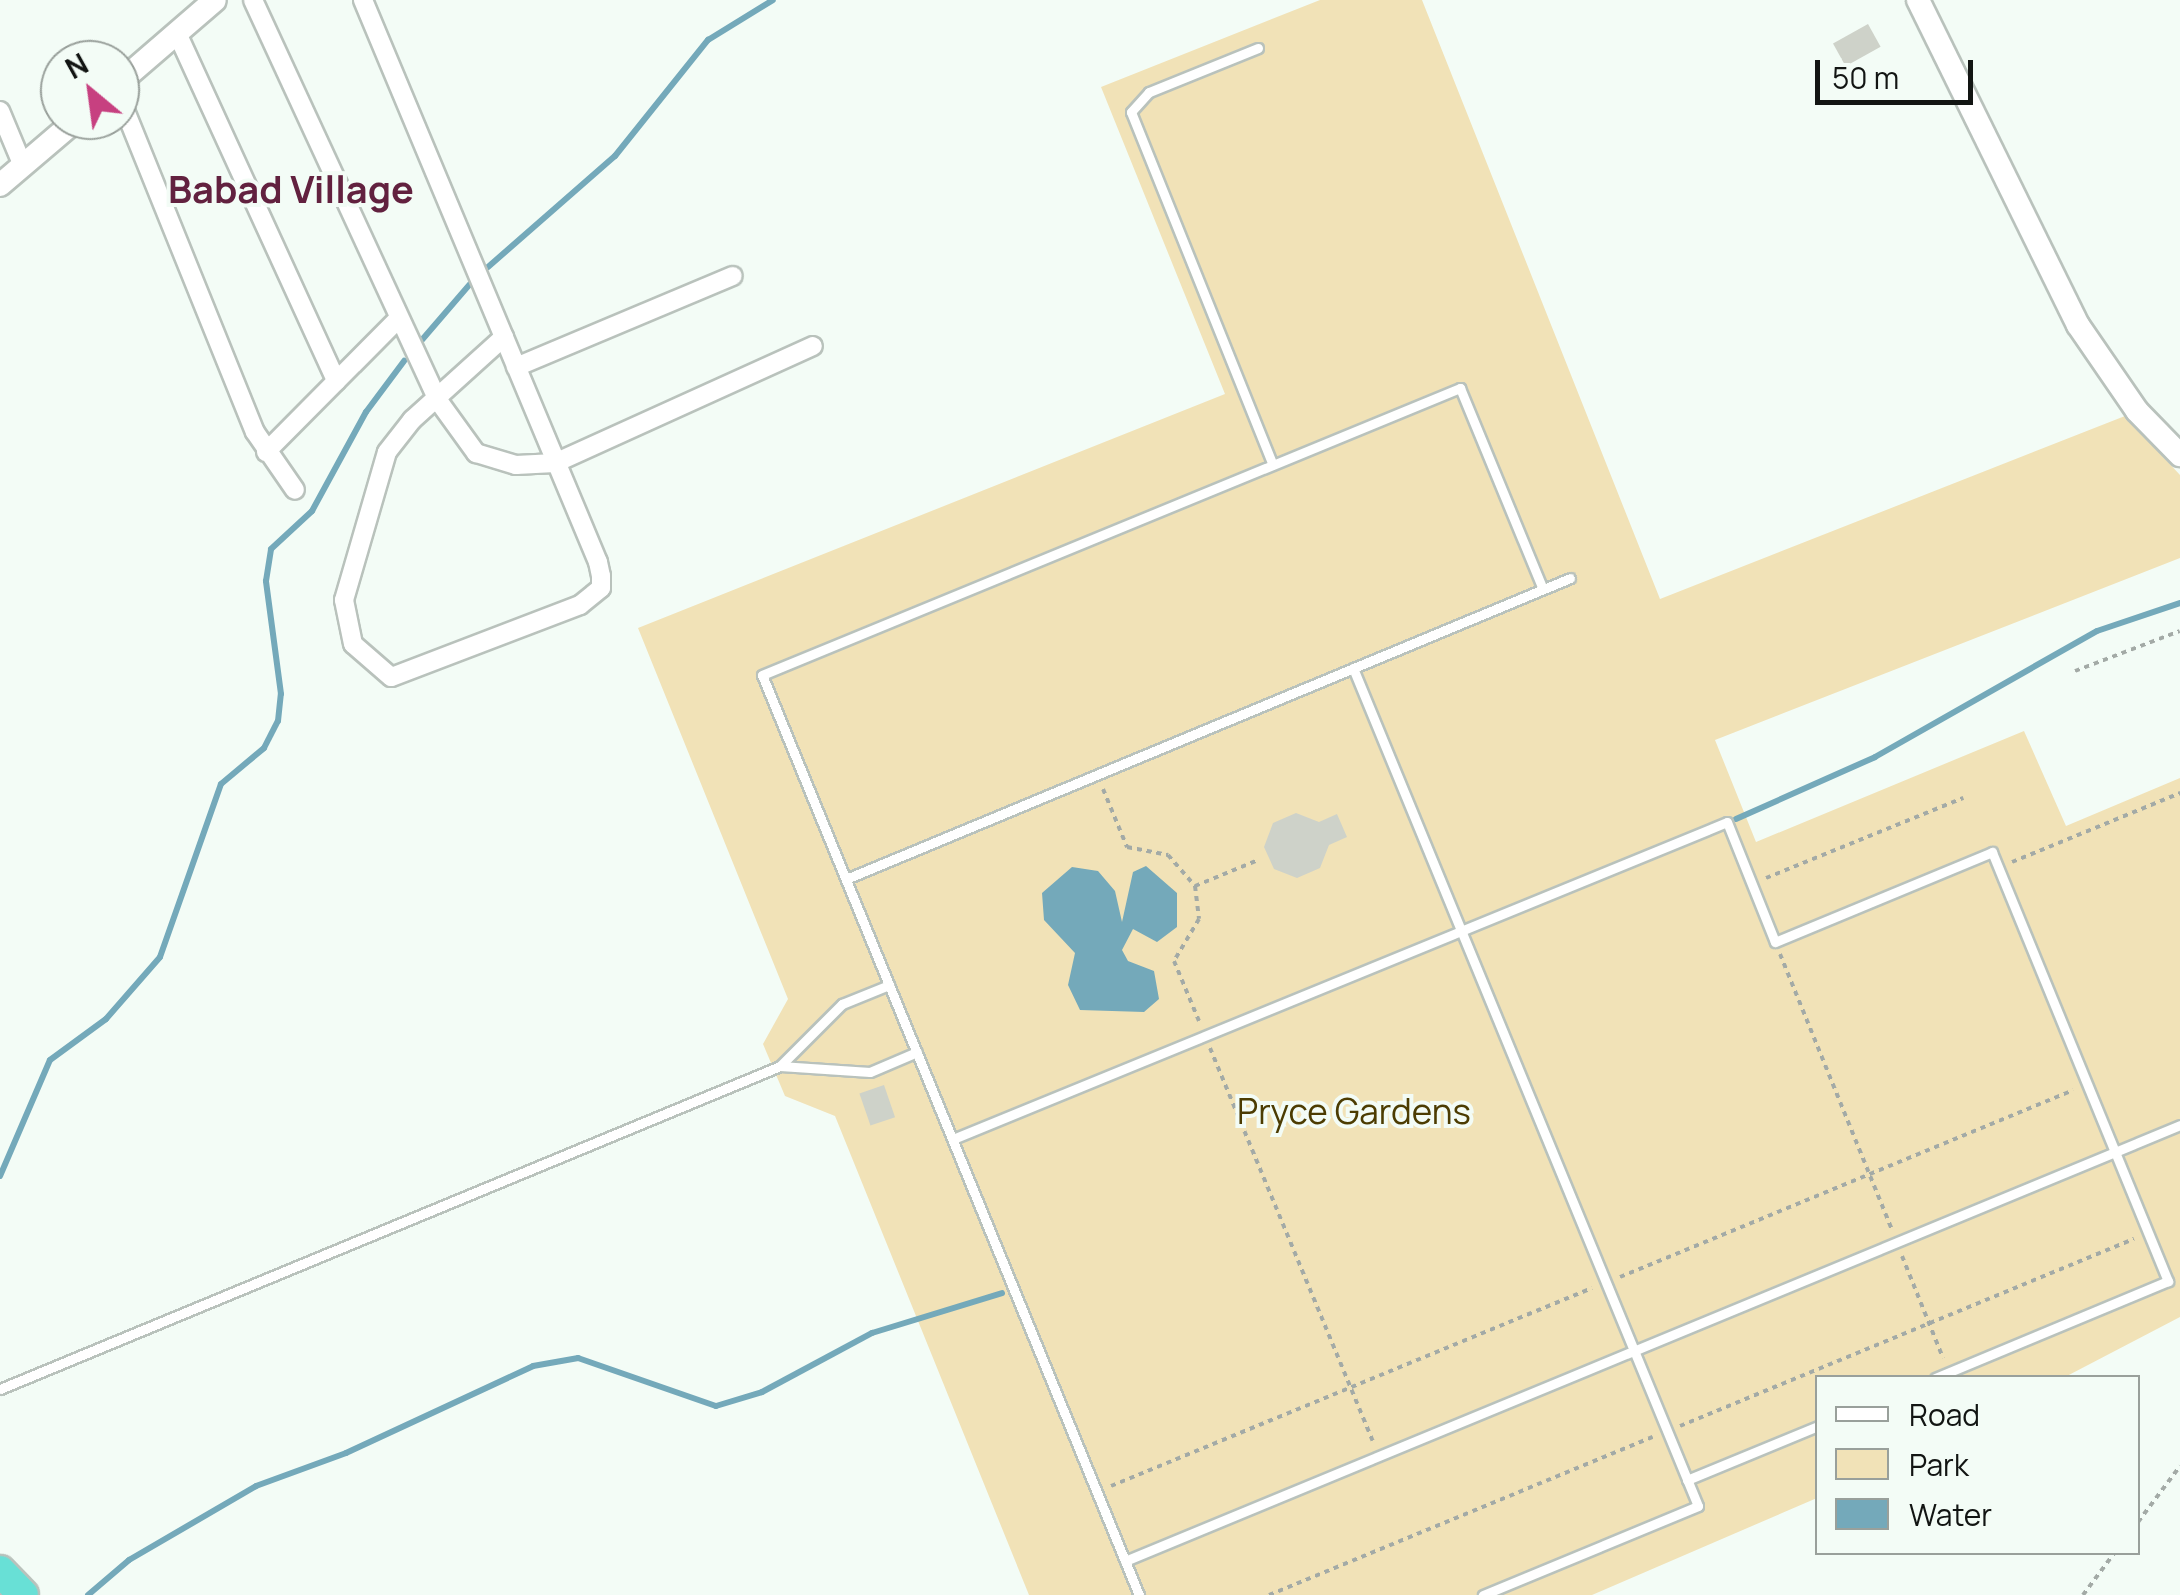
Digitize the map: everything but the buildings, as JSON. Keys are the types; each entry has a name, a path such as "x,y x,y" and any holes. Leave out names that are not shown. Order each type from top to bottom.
{"highway":[{"path":"0,1571 23,1595"}],"street":[{"path":"140,65 215,0"},
{"path":"253,0 436,398 476,452 516,465 555,463 813,346"},
{"path":"363,0 504,337 555,463 598,562 600,588 580,605 408,674 378,672 352,644 344,620 351,564 388,452 436,398 504,337"},
{"path":"1918,0 2078,325 2138,412 2180,455"},
{"path":"177,33 336,381"},
{"path":"0,111 23,166"},
{"path":"0,186 53,140"},
{"path":"137,140 266,452 294,490"},
{"path":"516,366 733,276"},
{"path":"266,452 398,318"}],"lane":[{"path":"1258,48 1149,92 1130,112 1274,465"},
{"path":"1139,1595 762,675 1460,388 1542,589"},
{"path":"846,880 1570,578"},
{"path":"1353,668 1698,1506 1483,1595"},
{"path":"953,1139 1727,822 1776,942 1992,852 2168,1282 1942,1375"},
{"path":"0,1389 780,1066 842,1004 890,985"},
{"path":"780,1066 870,1072 917,1052"},
{"path":"1125,1561 2180,1125"},
{"path":"1688,1480 1815,1427"}],"path":[{"path":"2075,671 2180,631"},
{"path":"1098,775 1127,847 1168,854 1195,886 1199,918 1174,961 1379,1456"},
{"path":"1998,868 2180,793"},
{"path":"1752,883 1964,798"},
{"path":"1195,886 1258,860"},
{"path":"1776,942 1949,1372"},
{"path":"1269,1595 2148,1233"},
{"path":"2140,1519 2180,1466"},
{"path":"2083,1595 2113,1555"}],"green space":[{"name":"Pryce Gardens","path":"1320,0 1422,0 1660,599 2125,416 2180,475 2180,558 1715,740 1756,842 2024,731 2066,826 2180,778 2180,1317 2069,1375 1815,1375 1815,1499 1592,1595 1029,1595 835,1116 785,1096 763,1044 788,999 638,628 1225,394 1101,87"}],"water":[{"path":"1146,866 1177,893 1177,927 1157,942 1133,929 1122,950 1128,961 1154,971 1159,999 1144,1012 1080,1010 1068,985 1075,953 1044,920 1042,893 1072,867 1098,871 1115,891 1122,922 1133,872"}],"waterway":[{"path":"488,267 615,156 708,40 773,0"},
{"path":"421,341 470,284"},
{"path":"0,1176 50,1060 106,1019 160,957 221,784 264,748 278,721 281,694 266,581 271,549 312,511 366,412 404,361"},
{"path":"1736,819 1875,757 2097,631 2180,603"},
{"path":"88,1595 129,1560 256,1486 346,1453 533,1366 578,1358 716,1406 762,1392 872,1333 1002,1293"}],"district":[{"name":"Babad Village","path":"291,189"}]}
